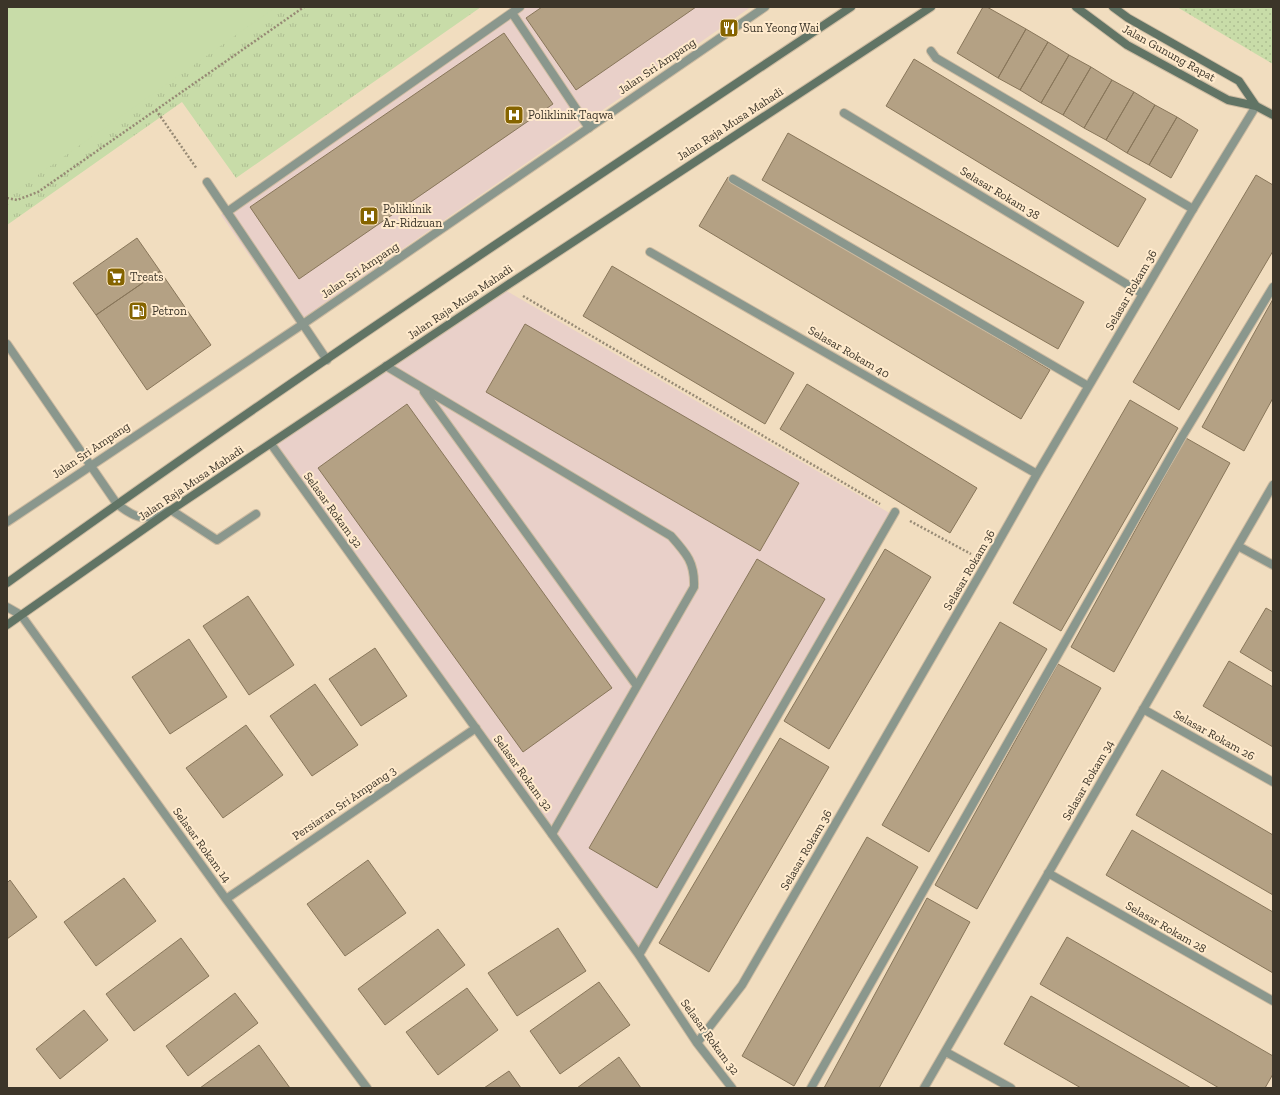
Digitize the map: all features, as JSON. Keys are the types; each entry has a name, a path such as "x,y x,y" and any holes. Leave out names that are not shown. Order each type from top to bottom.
{"main road":[{"name":"Jalan Raja Musa Mahadi","path":"7,583 117,504 327,360 851,7"},
{"name":"Jalan Raja Musa Mahadi","path":"7,625 171,510 386,366 931,7"},
{"name":"Jalan Gunung Rapat","path":"1076,7 1127,45 1228,100 1256,106 1273,115"},
{"name":"Jalan Gunung Rapat","path":"1113,7 1128,18 1239,81 1256,106"},
{"path":"1119,7 1128,18"}],"street":[{"path":"227,212 520,7"},
{"name":"Jalan Sri Ampang","path":"7,522 302,324 765,7"},
{"path":"512,13 589,128"},
{"path":"931,51 936,58 1193,209"},
{"name":"Selasar Rokam 36","path":"697,1043 742,985 1088,386 1256,106"},
{"name":"Selasar Rokam 38","path":"844,113 1142,294"},
{"path":"733,179 1088,386"},
{"path":"207,182 327,360"},
{"name":"Selasar Rokam 40","path":"650,252 1037,474"},
{"path":"811,1088 1183,435 1273,287"},
{"path":"7,344 117,504 132,516 143,518 171,510 217,540 256,514"},
{"path":"386,366 671,536 691,561 694,573 694,587 552,834"},
{"path":"423,389 637,686"},
{"name":"Selasar Rokam 32","path":"271,444 639,955 697,1043 732,1088"},
{"name":"Selasar Rokam 34","path":"924,1088 1273,485"},
{"path":"639,955 894,512"},
{"path":"1238,546 1273,565"},
{"path":"7,607 21,615"},
{"name":"Selasar Rokam 14","path":"21,615 226,898 367,1088"},
{"name":"Selasar Rokam 26","path":"1143,708 1273,782"},
{"name":"Persiaran Sri Ampang 3","path":"226,898 476,728"},
{"name":"Selasar Rokam 28","path":"1048,873 1273,1001"},
{"path":"946,1052 1010,1088"}],"path":[{"path":"7,198 17,200 38,192 304,7"},
{"path":"156,110 207,182"},
{"path":"506,286 894,512 987,562"}],"shaded area":[{"path":"519,7 751,7 296,323 221,215"},
{"path":"505,290 893,515 638,958 271,446"}],"green space":[{"path":"7,7 481,7 236,178 182,102 7,225"},
{"path":"7,7 276,7 8,196"},
{"path":"1177,7 1273,7 1273,64"}],"building":[{"path":"542,7 696,7 576,90 526,18"},
{"path":"983,7 987,7 1026,29 998,78 957,53"},
{"path":"1026,29 1048,42 1020,90 998,78"},
{"path":"504,33 553,104 299,279 250,207"},
{"path":"1048,42 1069,55 1041,103 1020,90"},
{"path":"1069,55 1091,67 1063,115 1041,103"},
{"path":"914,59 1146,199 1118,247 886,106"},
{"path":"1091,67 1112,80 1084,128 1063,115"},
{"path":"1112,80 1134,92 1106,140 1084,128"},
{"path":"1134,92 1155,105 1127,153 1106,140"},
{"path":"1155,105 1177,117 1149,165 1127,153"},
{"path":"1177,117 1198,130 1171,178 1149,165"},
{"path":"788,133 1084,302 1058,349 762,180"},
{"path":"1256,175 1273,185 1273,251 1179,410 1133,382"},
{"path":"728,177 1050,370 1021,419 699,226"},
{"name":"Treats","path":"137,238 160,271 96,315 73,283"},
{"path":"612,266 794,373 765,424 583,316"},
{"path":"160,271 211,345 147,390 96,315"},
{"path":"1273,299 1273,398 1244,451 1202,427"},
{"path":"525,324 799,483 760,551 486,392"},
{"path":"807,384 977,488 950,533 780,429"},
{"path":"1130,400 1178,428 1061,631 1013,603"},
{"path":"407,404 612,688 523,752 318,468"},
{"path":"1186,438 1230,463 1114,672 1071,647"},
{"path":"885,549 931,577 829,749 784,721"},
{"path":"757,559 825,599 657,888 589,848"},
{"path":"248,596 294,665 249,695 203,626"},
{"path":"1266,608 1273,612 1273,672 1240,652"},
{"path":"1000,622 1047,649 929,852 882,825"},
{"path":"189,639 227,697 170,734 132,677"},
{"path":"375,648 407,696 361,726 329,679"},
{"path":"1229,661 1273,687 1273,747 1203,706"},
{"path":"1058,664 1101,688 977,909 935,885"},
{"path":"315,684 358,745 312,776 270,716"},
{"path":"246,725 283,775 223,818 186,768"},
{"path":"780,738 829,767 709,972 659,943"},
{"path":"1162,770 1273,835 1273,895 1136,815"},
{"path":"1132,830 1273,912 1273,973 1106,875"},
{"path":"867,837 918,867 794,1086 742,1056"},
{"path":"368,860 406,913 345,956 307,904"},
{"path":"124,878 156,921 96,966 64,922"},
{"path":"10,880 37,917 7,939 7,883"},
{"path":"927,898 970,922 879,1088 824,1088"},
{"path":"558,928 586,971 517,1016 488,973"},
{"path":"438,929 465,965 385,1025 358,989"},
{"path":"1067,937 1273,1056 1273,1074 1265,1088 1219,1088 1040,984"},
{"path":"181,938 209,976 134,1031 106,994"},
{"path":"599,982 630,1025 560,1074 530,1031"},
{"path":"467,988 498,1030 438,1075 406,1032"},
{"path":"235,993 258,1023 188,1076 166,1046"},
{"path":"1031,996 1191,1088 1081,1088 1004,1044"},
{"path":"84,1010 108,1040 60,1079 36,1049"},
{"path":"259,1045 290,1088 200,1088"},
{"path":"619,1057 641,1088 577,1088"},
{"path":"509,1071 521,1088 484,1088"}],"place":[{"name":"Sun Yeong Wai","path":"729,28"},
{"name":"Poliklinik Taqwa","path":"514,115"},
{"name":"Poliklinik Ar-Ridzuan","path":"369,216"},
{"name":"Treats","path":"116,277"},
{"name":"Petron","path":"138,311"}]}
